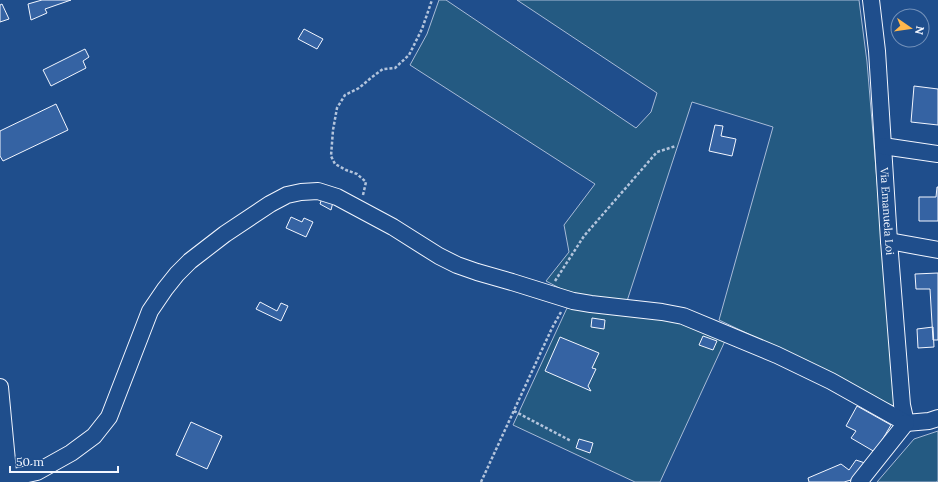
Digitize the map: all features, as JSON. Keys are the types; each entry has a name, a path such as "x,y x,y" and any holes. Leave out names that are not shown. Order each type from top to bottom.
{"street":[{"name":"Via Emanuela Loi","path":"871,0 877,51 882,146 902,405 906,423"},
{"path":"882,146 938,154"},
{"path":"0,386 6,479 37,472 71,453 94,436 109,417 150,311 177,274 190,261 225,234 270,204 287,195 318,191 337,197 357,207 439,256 457,265 568,299 591,304 662,312 683,316 763,349 831,381 906,423 938,418"},
{"path":"889,241 938,250"},
{"path":"859,482 906,423"}],"path":[{"path":"357,207 366,182 357,174 334,164 332,156 333,130 337,108 345,95 359,88 372,76 383,70 396,68 409,55 422,29 432,0"},
{"path":"547,293 584,236 657,152 676,146"},
{"path":"481,482 552,328 568,299"},
{"path":"514,411 571,441"}],"shaded area":[{"path":"439,0 446,0 636,128 651,112 657,93 517,0 859,0 867,62 896,407 858,391 782,350 719,320 773,127 692,102 627,301 598,298 565,291 546,281 569,252 564,225 595,184 410,65 427,34"},
{"path":"567,308 656,317 679,322 725,341 660,482 635,482 513,425"},
{"path":"938,431 938,481 877,482 914,439"}],"building":[{"path":"42,0 71,0 45,9 47,13 31,20 28,4"},
{"path":"2,4 9,19 0,22 0,5"},
{"path":"304,29 323,39 317,49 298,39"},
{"path":"85,49 89,57 83,61 86,68 51,86 43,70"},
{"path":"914,86 938,89 938,125 911,122"},
{"path":"56,104 68,130 3,161 0,156 0,131"},
{"path":"715,125 723,126 721,136 736,139 732,156 709,151"},
{"path":"937,187 938,221 919,221 919,197 936,197"},
{"path":"322,198 333,202 331,210 320,204"},
{"path":"291,217 302,222 304,218 313,222 306,237 286,228"},
{"path":"938,273 938,340 933,340 930,289 916,289 915,274"},
{"path":"260,302 277,311 281,303 288,306 281,321 256,309"},
{"path":"592,318 605,320 604,329 591,327"},
{"path":"933,327 934,347 918,348 917,329"},
{"path":"703,336 717,341 713,350 699,345"},
{"path":"560,337 599,353 592,368 596,369 588,386 591,391 545,371"},
{"path":"857,406 891,425 875,452 851,438 856,431 846,426"},
{"path":"191,422 222,436 207,469 176,455"},
{"path":"579,439 593,443 590,453 576,448"},
{"path":"856,460 865,463 851,480 844,482 809,482 808,478 841,464 849,470"}]}
